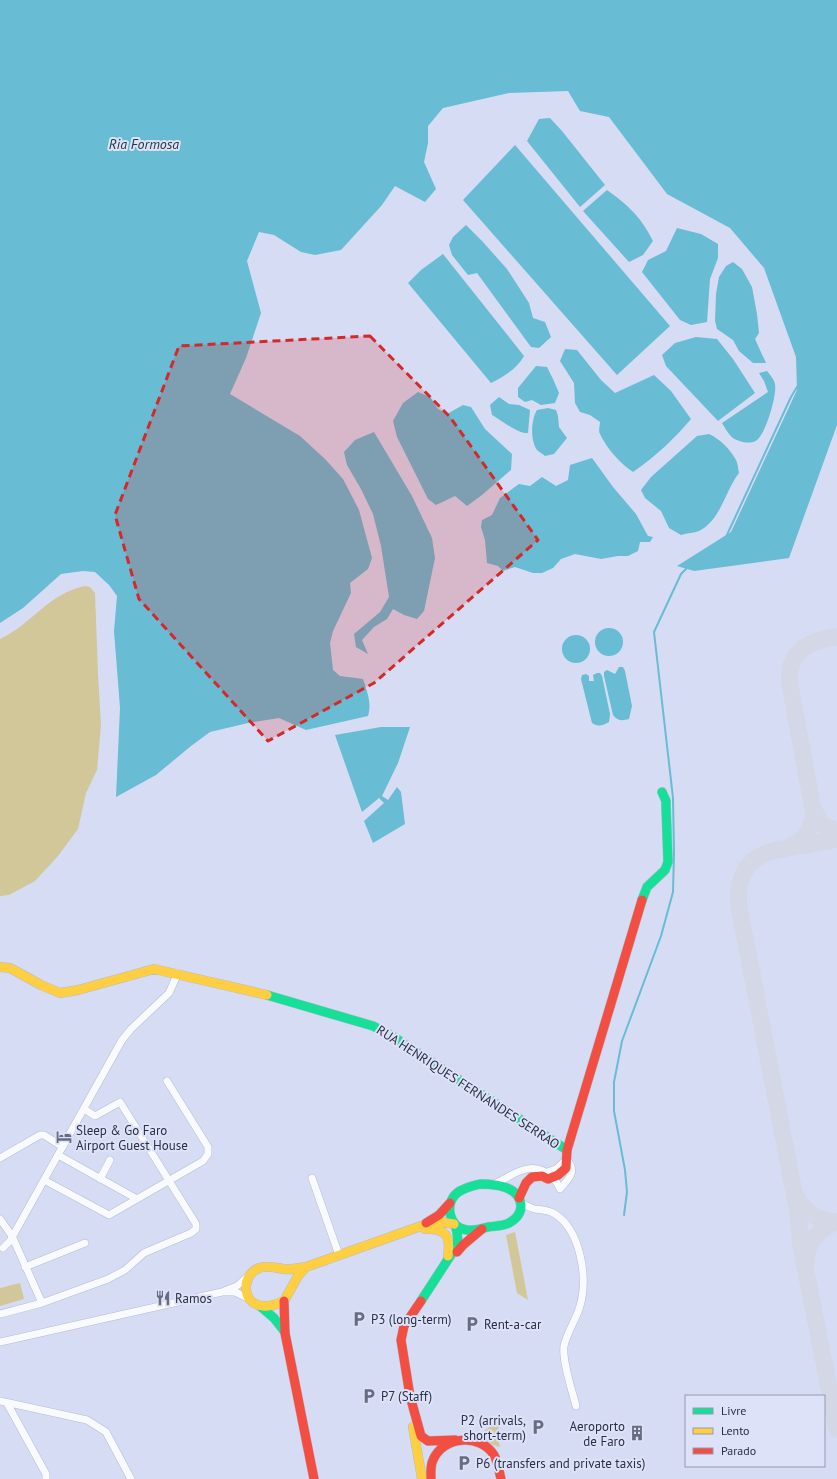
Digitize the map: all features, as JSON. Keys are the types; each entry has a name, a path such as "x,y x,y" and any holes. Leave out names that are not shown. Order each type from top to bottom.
{"street":[{"path":"421,1226 441,1222 455,1224 463,1229 470,1230 508,1223 519,1216 523,1186 529,1179 538,1176 548,1179 550,1175 566,1168 567,1155 596,1049 645,891 648,885 662,874 668,865 666,800 662,792"},
{"name":"RUA HENRIQUES FERNANDES SERRAO","path":"0,967 10,968 41,985 60,993 78,990 154,969 178,973 249,990 372,1026 389,1034 567,1155"},
{"path":"3,1248 12,1236 58,1156 122,1040 131,1029 169,993 178,973"},
{"path":"44,1180 109,1215 203,1161 208,1154 208,1147 167,1081"},
{"path":"0,1314 42,1303 108,1280 125,1270 144,1254 191,1233 196,1228 196,1224 120,1102 95,1116 84,1109"},
{"path":"1,1156 40,1135 62,1147"},
{"path":"494,1184 525,1170 537,1170 550,1175 562,1186 572,1172 571,1164 567,1155"},
{"path":"58,1156 137,1199"},
{"path":"100,1178 110,1160"},
{"path":"312,1178 339,1255"},
{"path":"0,1342 222,1292 237,1286 258,1268 265,1267 290,1269 306,1267 421,1226 434,1218 463,1189 480,1184 494,1184 512,1190 520,1200 531,1208 544,1210 555,1214 570,1229 578,1247 583,1289 580,1306 567,1338 564,1354 576,1406"},
{"path":"450,1203 450,1217 455,1224 458,1234 458,1241 446,1264 404,1326 402,1333 401,1347 410,1396 421,1436 428,1440 466,1440 483,1445 490,1451 497,1462 501,1479"},
{"path":"0,1219 12,1236 42,1303"},
{"path":"411,1230 434,1228 444,1232 450,1245 446,1264"},
{"path":"446,1264 463,1245 482,1229"},
{"path":"25,1267 85,1243"},
{"path":"290,1288 306,1267"},
{"path":"260,1306 272,1306 284,1301 289,1293 290,1280 286,1272 280,1268"},
{"path":"248,1298 245,1285 249,1275"},
{"path":"222,1292 235,1292 248,1298 270,1313 280,1323 286,1333"},
{"path":"284,1301 286,1333 314,1479"},
{"path":"410,1396 412,1420 422,1479"},
{"path":"4,1402 46,1474 46,1479"},
{"path":"4,1402 87,1420 106,1432 131,1479"},
{"path":"431,1479 431,1466 434,1458 443,1446 455,1440"}],"highlighted area":[{"path":"370,336 450,417 538,540 374,683 268,741 139,599 115,515 179,346"}],"shaded area":[{"path":"85,586 90,587 95,593 101,725 97,770 86,793 78,829 58,856 35,881 9,895 0,896 0,639 11,633 61,595"},
{"path":"515,1232 528,1300 517,1293 506,1235"},
{"path":"20,1283 24,1299 0,1306 0,1288"},
{"path":"498,1417 502,1420 498,1433 500,1447 475,1434 488,1428"}],"water":[{"name":"Ria Formosa","path":"0,0 837,0 837,425 789,558 694,571 677,566 731,532 797,390 796,357 764,268 730,228 667,194 609,117 580,111 568,91 509,93 443,108 428,126 428,143 424,162 436,189 425,202 395,186 382,205 341,250 315,255 301,252 274,235 259,232 247,261 261,313 246,358 230,394 300,436 325,459 343,479 359,510 372,558 368,569 350,583 351,593 333,631 330,643 333,670 340,676 363,679 369,702 368,716 306,730 279,718 248,723 210,732 156,775 116,797 120,708 114,631 117,596 109,585 95,572 83,571 61,574 23,608 0,623"},
{"path":"550,118 605,185 580,207 527,141 539,119"},
{"path":"515,145 670,326 617,375 463,200"},
{"path":"607,190 634,212 644,225 653,241 643,255 629,262 583,211"},
{"path":"466,225 507,269 529,303 533,318 545,322 551,337 539,348 531,347 477,273 468,275 452,255 449,245 453,237"},
{"path":"677,228 701,234 718,244 718,258 710,279 707,322 691,325 680,320 642,272 648,260 666,251"},
{"path":"443,254 524,356 513,369 491,383 408,283 421,270"},
{"path":"733,262 742,269 752,287 759,333 755,339 766,363 753,363 739,351 733,340 717,329 715,321 716,294 719,277 726,266"},
{"path":"696,337 717,339 733,359 755,393 718,421 666,366 662,355 675,343"},
{"path":"565,349 577,350 601,380 615,393 654,375 671,391 691,419 664,447 633,472 619,460 606,445 599,433 600,422 590,415 580,412 575,403 574,383 560,361"},
{"path":"536,366 547,367 559,393 555,403 541,405 532,400 525,402 518,397 518,388"},
{"path":"767,371 774,380 775,384 770,414 764,430 757,440 754,442 742,442 733,438 722,423 768,392 759,373"},
{"path":"418,392 430,397 438,409 447,414 463,405 471,407 485,429 512,454 511,470 467,506 455,496 436,505 428,499 397,437 393,421 403,403"},
{"path":"499,397 509,404 519,405 530,410 528,433 515,429 492,415 490,405"},
{"path":"548,408 556,410 559,427 567,438 554,454 545,456 537,450 535,446 532,430 533,419 537,410"},
{"path":"374,432 412,496 432,538 435,558 424,611 417,619 404,615 393,609 387,619 374,627 362,640 368,654 356,647 354,634 380,612 389,597 381,546 373,514 347,465 344,452 355,440"},
{"path":"709,434 721,442 731,452 737,462 739,473 713,520 699,531 681,535 669,528 661,511 645,498 641,490 651,477 697,436"},
{"path":"592,458 613,487 636,514 648,536 653,537 650,542 640,542 638,551 628,556 601,559 575,554 561,559 553,568 542,573 533,573 515,567 503,571 498,566 487,563 485,540 481,527 482,520 492,515 500,498 519,484 530,486 542,477 556,486 568,480 570,465"},
{"path":"609,628 619,632 623,642 619,652 609,656 599,652 595,642 599,632"},
{"path":"576,635 586,639 590,649 586,659 576,663 566,659 562,649 566,639"},
{"path":"619,667 623,667 625,671 632,706 629,719 624,720 620,720 613,715 604,676 604,672 607,670 615,674"},
{"path":"600,673 602,676 610,714 609,722 600,726 592,723 581,679 582,675 586,674 589,676 589,681 594,681 593,675"},
{"path":"381,727 410,727 398,763 382,796 388,800 397,787 401,792 405,824 373,843 364,821 384,803 379,798 362,812 335,735"}],"waterway":[{"path":"726,537 797,387"},
{"path":"624,1215 627,1192 625,1170 614,1111 614,1082 622,1041 661,936 673,892 673,798 654,632 681,574 688,567"}],"taxiway":[{"path":"791,847 800,841 806,834 814,815 790,685 792,664 795,657 808,645 817,641 837,637"},
{"path":"813,809 822,824 837,833"},
{"path":"837,839 777,850 758,857 751,863 742,877 738,894 740,912 798,1213 801,1246 837,1429"},
{"path":"796,1196 803,1207 813,1215 830,1222 837,1222"},
{"path":"806,1262 809,1249 815,1237 825,1228 837,1222"}],"traffic: fast":[{"path":"642,900 647,887 665,870 668,862 666,801 662,792"},
{"path":"267,995 373,1026 389,1034 567,1150"},
{"path":"480,1184 499,1186 512,1190 520,1199 520,1211 516,1218 504,1225 475,1230 467,1230 456,1225 450,1215 453,1198 462,1190 480,1184"},
{"path":"421,1301 456,1247 458,1236 455,1225"},
{"path":"260,1306 274,1318 285,1332"}],"traffic: slow":[{"path":"0,967 10,968 41,985 60,993 78,990 154,969 267,995"},
{"path":"306,1267 298,1276 284,1301 271,1306 263,1306 256,1304 247,1295 246,1289 249,1277 259,1268 269,1267 289,1269 306,1267 421,1226 441,1222 454,1224"},
{"path":"425,1229 438,1230 446,1235 449,1243 448,1256"},
{"path":"413,1427 422,1479"}],"traffic: jam":[{"path":"519,1198 526,1183 532,1177 542,1176 548,1179 558,1175 566,1168 567,1150 642,900"},
{"path":"426,1223 439,1215 450,1203"},
{"path":"457,1252 482,1229"},
{"path":"284,1301 285,1333 314,1479"},
{"path":"421,1301 404,1326 401,1340 410,1396 421,1436 428,1441 455,1440"},
{"path":"431,1479 431,1465 438,1452 445,1446 462,1440 480,1443 488,1448 494,1455 501,1479"}],"place":[{"name":"Sleep & Go Faro Airport Guest House","path":"64,1137"},
{"name":"Ramos","path":"163,1298"},
{"name":"P3 (long-term)","path":"359,1319"},
{"name":"Rent-a-car","path":"472,1324"},
{"name":"P7 (Staff)","path":"369,1396"},
{"name":"P2 (arrivals, short-term)","path":"538,1427"},
{"name":"Aeroporto de Faro","path":"637,1433"},
{"name":"P6 (transfers and private taxis)","path":"464,1463"}]}
